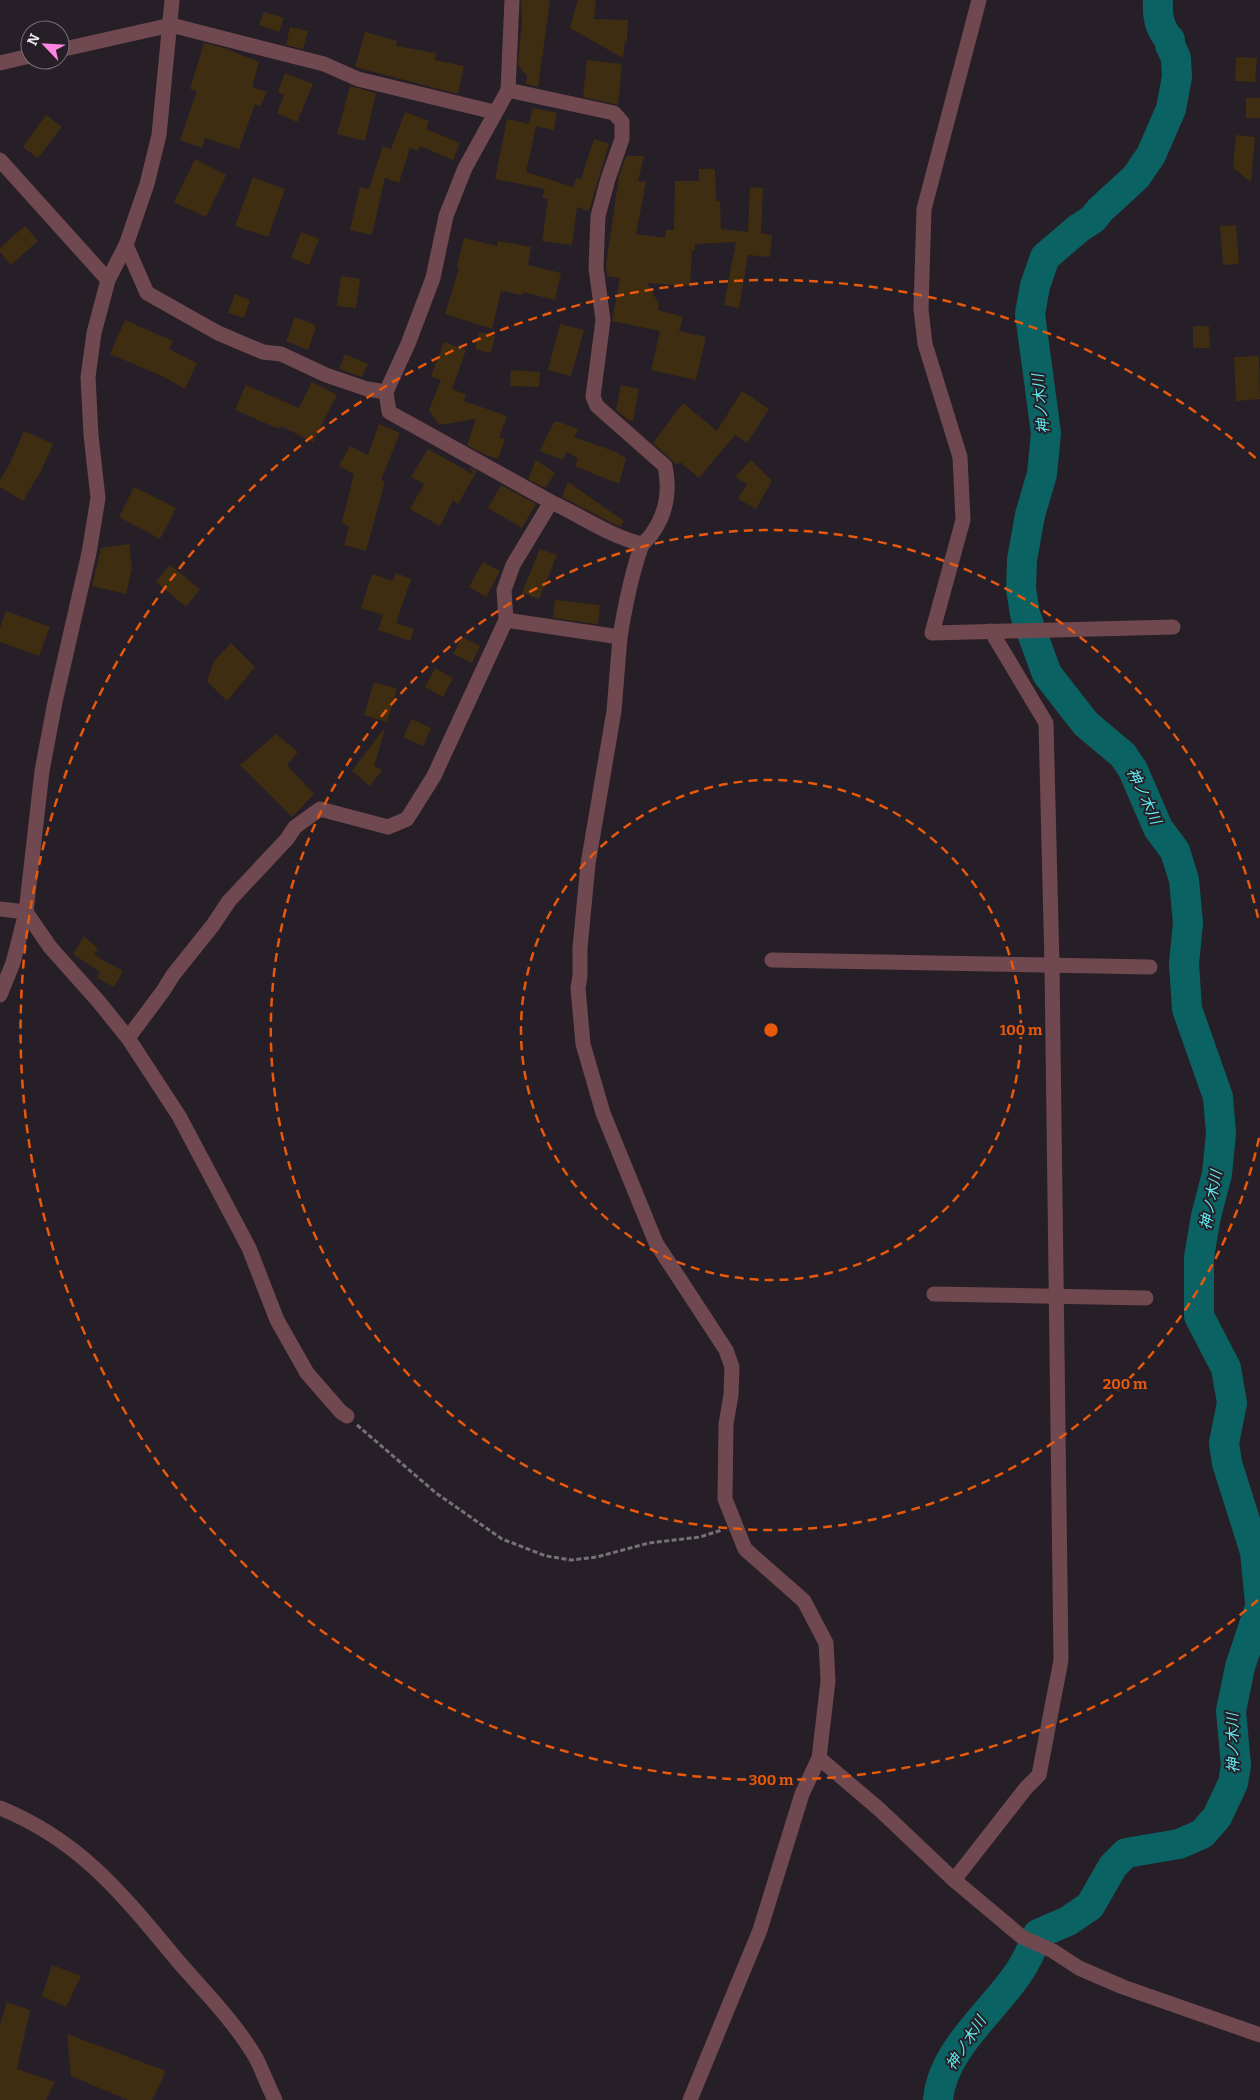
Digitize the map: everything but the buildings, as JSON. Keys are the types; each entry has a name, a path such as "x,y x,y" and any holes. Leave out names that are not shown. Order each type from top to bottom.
{"street":[{"path":"0,995 13,963 26,912 42,771 57,693 89,553 98,498 91,435 88,377 94,333 108,280 126,246 147,184 159,135 172,0"},
{"path":"512,0 508,90 464,168 446,216 433,278 408,344 386,392 389,412 621,539 642,544"},
{"path":"979,0 924,209 921,309 925,344 960,457 963,520 932,633 1173,627"},
{"path":"70,48 171,25 324,64 358,79 494,112"},
{"path":"0,63 20,58"},
{"path":"508,90 614,113 622,122 622,139 598,216 596,268 603,320 593,397 597,406 665,466 668,480 668,499 659,523 652,535 642,544 628,593 620,637 614,711 588,864 580,948 578,988 583,1044 602,1113 656,1243 726,1350 732,1367 731,1396 726,1424 725,1499 734,1526 745,1548 804,1601 826,1643 828,1682 819,1758 802,1794 760,1930 690,2100"},
{"path":"0,160 108,280"},
{"path":"126,246 148,293 218,333 263,352 281,354 326,375 367,389 386,392"},
{"path":"128,1038 229,901 287,839 295,827 320,810 388,827 407,819 434,776 506,620 504,590 513,565 551,502"},
{"path":"506,620 620,637"},
{"path":"954,1880 1026,1788 1039,1775 1061,1660 1052,965 1046,723 991,631"},
{"path":"0,909 26,912 50,947 128,1038 179,1116 249,1248 277,1320 307,1374 341,1412 348,1416"},
{"path":"772,960 1150,967"},
{"path":"934,1294 1146,1298"},
{"path":"819,1758 879,1809 954,1880 1022,1936 1079,1968 1122,1987 1260,2034"},
{"path":"0,1808 27,1819 56,1836 97,1869 142,1918 238,2033 256,2058 275,2100"}],"path":[{"path":"348,1416 436,1494 502,1538 546,1556 571,1560 597,1557 649,1543 700,1537 734,1526"}],"waterway":[{"name":"神ノ木川","path":"1158,0 1160,22 1163,31 1170,40 1170,45 1176,58 1177,77 1171,109 1151,155 1136,177 1100,210 1093,219 1079,228 1045,257 1035,286 1030,314 1046,433 1042,474 1030,515 1022,560 1021,589 1025,614 1047,674 1086,724 1123,755 1133,770 1158,828 1175,851 1184,880 1188,923 1184,964 1187,1009 1218,1097 1221,1133 1217,1174 1206,1216 1199,1257 1199,1316 1226,1368 1232,1403 1224,1443 1227,1463 1255,1552 1260,1602"},
{"name":"神ノ木川","path":"938,2100 941,2082 948,2065 969,2033 1020,1970 1029,1956 1038,1934 1068,1921 1090,1906 1113,1866 1126,1853 1179,1844 1202,1834 1217,1817 1233,1783 1236,1765 1231,1711 1240,1667 1260,1607"}]}
